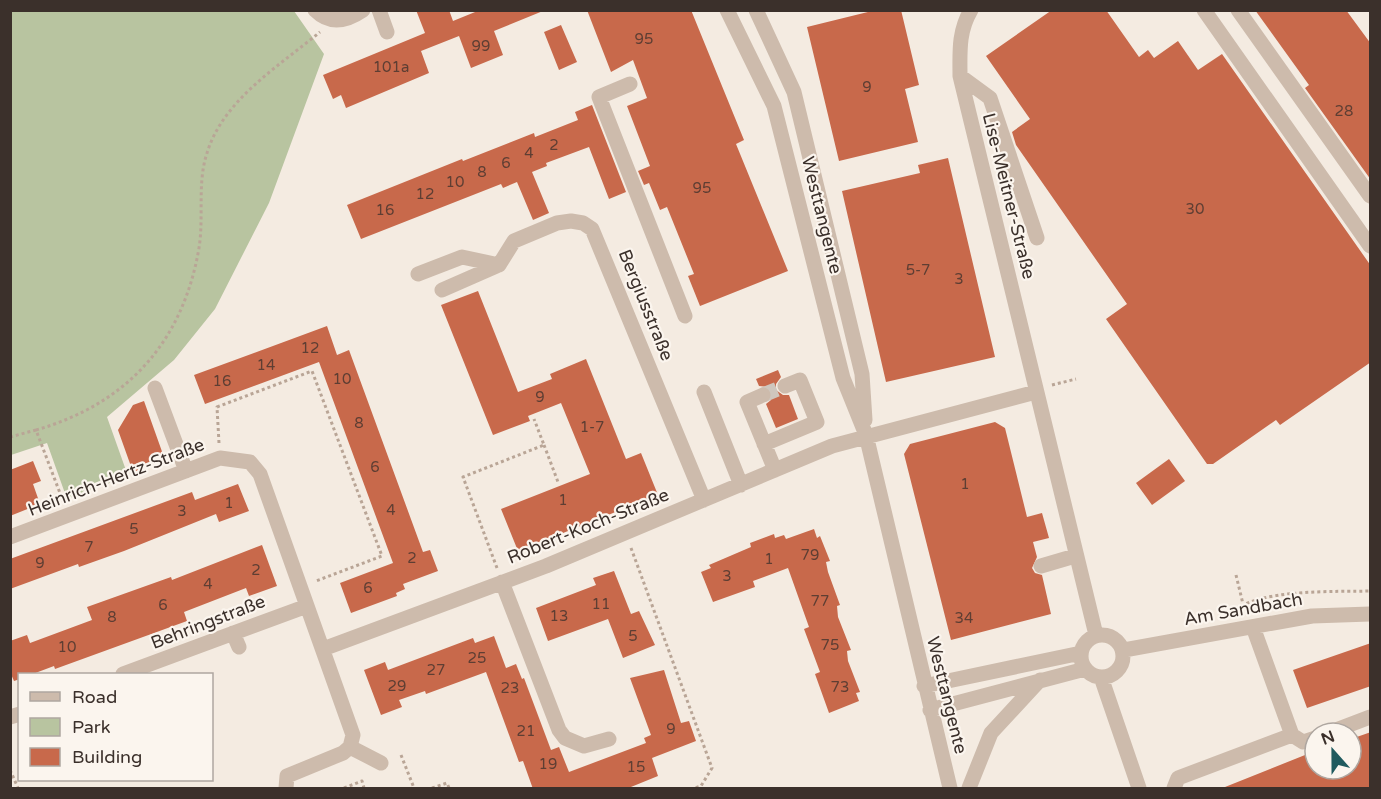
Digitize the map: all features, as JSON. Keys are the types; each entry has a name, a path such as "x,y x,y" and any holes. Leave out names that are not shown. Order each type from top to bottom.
{"street":[{"path":"315,10 321,17 333,20 343,20 363,10"},
{"path":"379,10 387,32"},
{"name":"Westtangente","path":"727,10 774,106 843,378 866,435 950,789"},
{"name":"Westtangente","path":"756,10 794,92 862,374 866,435"},
{"name":"Lise-Meitner-Straße","path":"971,10 960,41 960,76 1096,635"},
{"path":"1204,10 1371,246"},
{"path":"1239,10 1371,196"},
{"path":"960,76 990,98 1037,238"},
{"path":"630,84 599,97 685,316"},
{"name":"Bergiusstraße","path":"499,265 514,241 557,223 572,221 584,223 592,229 704,500"},
{"path":"418,274 462,257 499,265"},
{"path":"442,290 499,265"},
{"path":"764,444 818,422 802,385 785,386"},
{"path":"155,387 186,471"},
{"path":"866,435 1036,390"},
{"path":"704,392 741,485"},
{"path":"763,395 749,406 775,470"},
{"name":"Robert-Koch-Straße","path":"323,649 626,534 775,470 866,435"},
{"name":"Heinrich-Hertz-Straße","path":"10,537 220,458 250,462 260,474 323,649 353,735 350,747"},
{"path":"1041,566 1075,556"},
{"path":"502,582 559,730 565,738 584,746 609,739"},
{"name":"Behringstraße","path":"129,673 236,640 306,606"},
{"name":"Am Sandbach","path":"1124,650 1312,616 1371,614"},
{"path":"1253,627 1292,735 1303,742"},
{"path":"930,710 1085,669 1101,677 1108,677 1121,667 1124,650 1114,637 1096,635 1084,645 1081,652 1085,669"},
{"path":"924,686 1081,652"},
{"path":"1101,677 1139,789"},
{"path":"969,789 992,733 1040,680"},
{"path":"1174,789 1178,778 1292,735"},
{"path":"286,789 287,776 343,753 350,747 381,763"}],"path":[{"path":"10,437 79,416 97,406 113,396 152,357 167,336 191,281 199,247 206,154 218,128 237,102 333,20"},
{"path":"220,458 217,407 312,371 382,556 300,587"},
{"path":"1036,390 1076,379"},
{"path":"534,419 558,482"},
{"path":"36,430 69,515"},
{"path":"502,582 463,477 544,445"},
{"path":"626,534 712,768 701,787 695,789"},
{"path":"1236,574 1243,604"},
{"path":"1225,632 1231,615 1243,604 1285,595 1371,591"},
{"path":"402,755 414,789"},
{"path":"10,770 18,789"},
{"path":"344,789 362,782 364,789"},
{"path":"432,789 447,783 449,789"}],"green space":[{"path":"10,11 294,11 324,54 269,203 215,309 174,360 107,417 128,476 67,499 47,443 11,455"}],"building":[{"path":"416,10 449,10 453,21 480,10 543,11 494,31 503,55 471,68 459,36 421,51 429,73 346,108 341,95 333,99 323,75 425,33"},
{"path":"587,10 691,10 744,140 736,144 788,271 700,306 688,276 694,274 667,207 660,210 649,183 644,185 638,171 650,166 627,106 647,98 633,60 611,72"},
{"path":"876,10 901,10 919,85 905,89 918,142 839,161 807,27"},
{"path":"1052,10 1106,10 1139,57 1148,50 1154,58 1178,41 1198,70 1222,54 1371,266 1371,362 1280,425 1276,420 1213,464 1207,464 1106,319 1127,304 1016,145 1012,132 1030,119 986,56"},
{"path":"1255,10 1346,10 1371,44 1371,180 1305,88 1309,85"},
{"path":"561,25 577,62 559,70 544,32"},
{"path":"592,105 626,192 609,199 589,147 546,163 547,166 532,172 549,213 533,220 517,182 503,188 501,184 361,239 347,205 462,159 463,161 534,133 535,137 578,120 575,112"},
{"path":"948,158 995,357 886,382 842,191 920,173 918,165"},
{"path":"478,291 518,392 552,379 550,374 586,359 626,459 641,453 658,495 518,551 501,509 590,474 561,403 528,416 530,421 493,435 441,305"},
{"path":"327,326 337,355 349,350 423,552 430,550 438,571 403,584 405,589 396,593 397,596 351,613 340,583 393,563 319,362 205,404 194,375"},
{"path":"778,370 781,377 776,384 776,390 783,395 789,395 798,419 776,428 766,404 771,400 772,392 768,387 759,386 756,379"},
{"path":"144,401 165,460 133,472 118,430 133,405"},
{"path":"995,422 1005,428 1027,517 1042,513 1049,538 1033,542 1037,557 1032,568 1035,573 1042,575 1051,614 951,640 904,454 910,444"},
{"path":"1169,459 1185,481 1152,505 1136,483"},
{"path":"33,461 41,481 33,484 40,504 10,516 10,470"},
{"path":"238,484 249,511 219,522 216,514 124,551 79,567 78,564 10,589 10,559 192,492 195,500"},
{"path":"814,529 817,538 820,536 830,561 826,562 840,605 837,606 838,617 851,650 847,651 848,661 860,692 856,693 859,701 829,713 815,674 820,672 804,629 809,627 788,568 753,581 755,587 713,602 701,572 711,568 709,565 751,547 750,543 774,534 775,538 784,535 786,539"},
{"path":"262,545 277,586 249,596 246,588 184,612 187,621 55,669 54,666 35,673 18,673 18,680 14,681 10,672 10,641 27,635 30,643 92,620 87,607 171,577 172,580"},
{"path":"614,571 631,614 639,611 655,645 623,658 608,619 548,641 536,608 596,585 593,578"},
{"path":"494,636 506,668 516,664 522,679 524,678 551,750 559,747 569,772 646,743 644,738 651,735 630,678 664,670 681,723 689,721 696,741 652,758 658,776 626,789 533,789 523,761 519,762 486,672 426,694 425,691 399,700 402,707 381,715 364,670 385,662 388,670 473,638 475,643"},
{"path":"1371,643 1371,686 1307,708 1293,670"},
{"path":"1371,732 1371,789 1220,789 1303,756 1303,781 1363,781 1363,735"}],"tunnel":[{"path":"763,395 785,386"}]}
